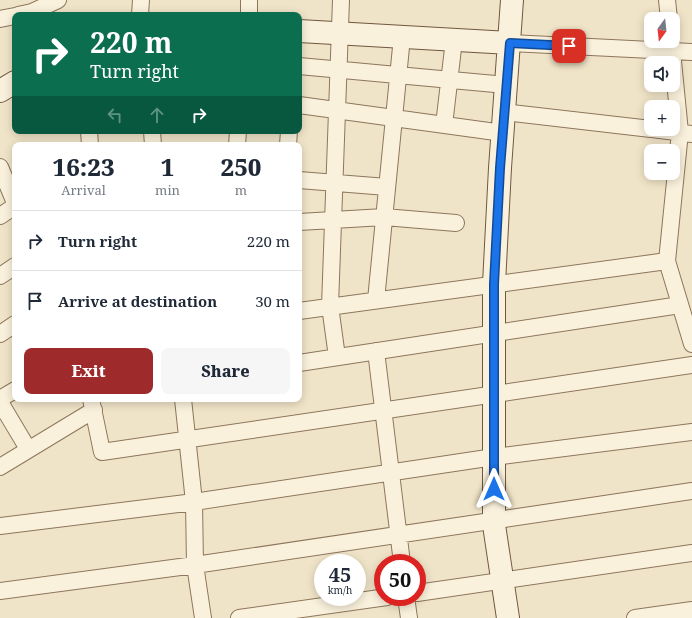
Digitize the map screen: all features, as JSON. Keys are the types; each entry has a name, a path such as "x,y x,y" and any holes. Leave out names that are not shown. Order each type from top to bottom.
{"main road":[{"path":"508,618 494,520 494,284 512,0"},
{"path":"302,31 510,43"},
{"path":"0,92 12,84"}],"street":[{"path":"32,12 58,0"},
{"path":"140,12 141,0"},
{"path":"249,0 249,12"},
{"path":"337,357 330,306 341,0"},
{"path":"668,0 669,12"},
{"path":"0,19 12,16"},
{"path":"376,300 402,36"},
{"path":"444,125 454,40"},
{"path":"510,43 644,45"},
{"path":"671,48 684,103 686,133 667,261 692,344"},
{"path":"678,48 692,52"},
{"path":"302,66 506,85"},
{"path":"302,105 503,134"},
{"path":"504,112 644,128"},
{"path":"0,167 12,196"},
{"path":"302,180 387,188"},
{"path":"0,216 12,208"},
{"path":"302,222 384,217 456,223"},
{"path":"302,311 667,261"},
{"path":"0,276 12,268"},
{"path":"302,363 680,304"},
{"path":"0,334 12,326"},
{"path":"376,351 401,554"},
{"path":"0,467 92,404 102,452 692,365"},
{"path":"12,392 0,401 28,449"},
{"path":"182,402 194,502 195,565 203,618"},
{"path":"0,526 194,502 494,457 692,432"},
{"path":"0,591 195,565 692,491"},
{"path":"426,592 692,553"},
{"path":"239,618 374,599"},
{"path":"407,606 409,618"},
{"path":"635,618 692,610"}],"route":[{"path":"494,489 494,284 500,168 510,43 569,46"}]}
